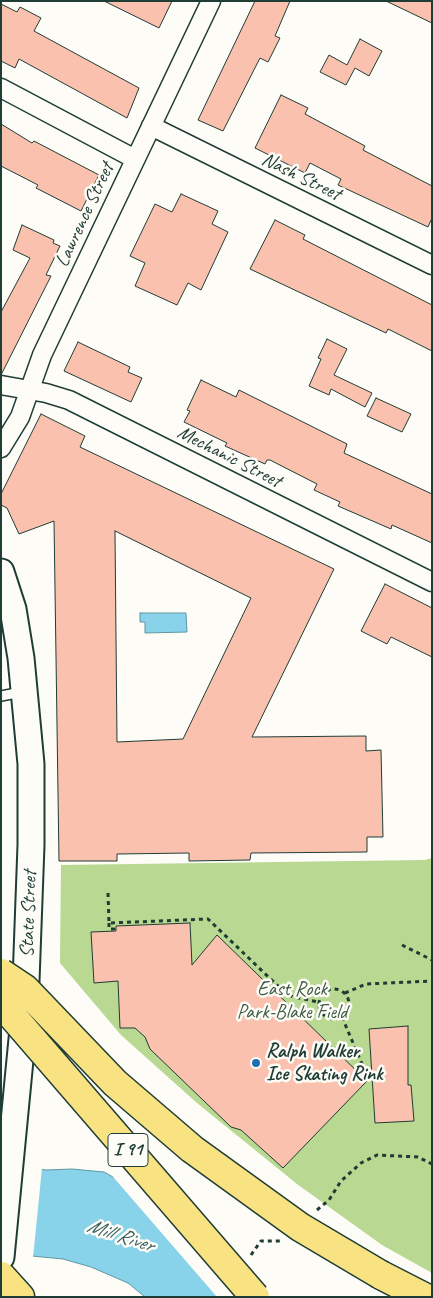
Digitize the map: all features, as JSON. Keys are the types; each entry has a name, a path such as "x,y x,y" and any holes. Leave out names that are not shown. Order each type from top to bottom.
{"highway":[{"path":"1,973 25,989 115,1083 179,1139 300,1227 381,1275 424,1297"},
{"name":"I 91","path":"1,1004 255,1297"},
{"path":"1,1276 20,1297"}],"main road":[{"name":"State Street","path":"1,572 7,609 13,694 31,788 30,910 25,1008 1,1256"}],"street":[{"name":"Lawrence Street","path":"1,448 20,416 42,355 211,1"},
{"path":"1,88 135,159"},
{"name":"Nash Street","path":"151,126 432,265"},
{"name":"Mechanic Street","path":"1,385 69,400 432,582"}],"path":[{"path":"108,893 109,929 114,929 114,931"},
{"path":"109,923 208,919 281,989 294,997 319,1002"},
{"path":"402,945 432,960"},
{"path":"345,993 366,984 432,981"},
{"path":"339,989 345,993 349,1005 342,1016 329,1018 320,1009 319,1002 326,991 339,989"},
{"path":"342,1016 362,1064 363,1077"},
{"path":"316,1211 329,1200 341,1181 361,1162 377,1155 418,1157 432,1164"},
{"path":"258,1245 261,1241 280,1242 285,1238"}],"green space":[{"name":"East Rock Park-Blake Field","path":"432,858 432,1273 382,1245 297,1184 197,1103 121,1035 60,963 61,865 425,860"}],"water":[{"path":"140,613 186,613 187,632 145,633 145,622 140,622"},
{"name":"Mill River","path":"1,1165 46,1170 72,1169 104,1172 142,1193 305,1297 145,1297 128,1283 91,1267 63,1259 1,1253"}],"pier":[{"path":"1,1163 42,1168 33,1258 1,1255"},
{"path":"108,1171 143,1190 190,1184 256,1242 307,1297 217,1297"}],"building":[{"path":"104,1 172,1 159,28"},
{"path":"255,1 290,1 275,36 280,38 268,62 260,58 223,131 198,120"},
{"path":"386,1 432,1 432,23"},
{"path":"1,4 17,12 20,7 41,18 34,31 139,88 127,118 19,59 15,68 1,61"},
{"path":"360,39 382,51 369,76 355,68 346,85 320,72 329,55 347,65"},
{"path":"281,95 308,108 305,114 365,146 363,150 432,186 432,218 428,227 338,185 341,179 310,163 305,173 255,148"},
{"path":"1,124 32,143 34,141 99,175 81,211 36,188 38,185 1,166"},
{"path":"181,194 218,211 212,224 228,232 201,290 188,283 177,305 135,286 145,263 130,256 155,204 172,212"},
{"path":"275,220 305,235 303,239 432,305 432,351 388,329 386,333 250,269"},
{"path":"22,225 54,240 53,243 60,246 46,275 51,276 1,375 1,312 30,258 13,250"},
{"path":"327,339 347,349 334,375 372,393 365,407 331,389 329,395 309,386 321,359 318,358"},
{"path":"78,342 130,367 128,372 142,378 131,402 64,371"},
{"path":"201,380 236,397 239,390 347,444 344,453 432,494 432,543 392,525 391,529 338,506 340,502 314,490 317,484 270,460 267,460 265,464 225,446 227,443 184,422 190,411 187,410"},
{"path":"376,398 411,414 402,432 367,416"},
{"path":"41,414 85,436 80,447 334,569 252,737 366,736 366,751 381,750 383,837 367,837 367,852 251,853 250,860 189,861 189,853 117,854 117,861 59,861 54,521 19,534 7,508 1,505 1,494","holes":["115,531 251,598 183,739 117,742"]},
{"path":"385,584 432,608 432,657 391,637 387,644 361,631"},
{"name":"Ralph Walker Ice Skating Rink","path":"190,923 192,965 217,935 367,1081 283,1168 241,1130 231,1127 150,1049 145,1037 135,1028 120,1028 118,981 94,983 91,932 116,931 116,926"},
{"path":"408,1026 408,1085 411,1085 414,1121 375,1123 369,1029"}],"place":[{"name":"Ralph Walker Ice Skating Rink","path":"256,1063"}]}
